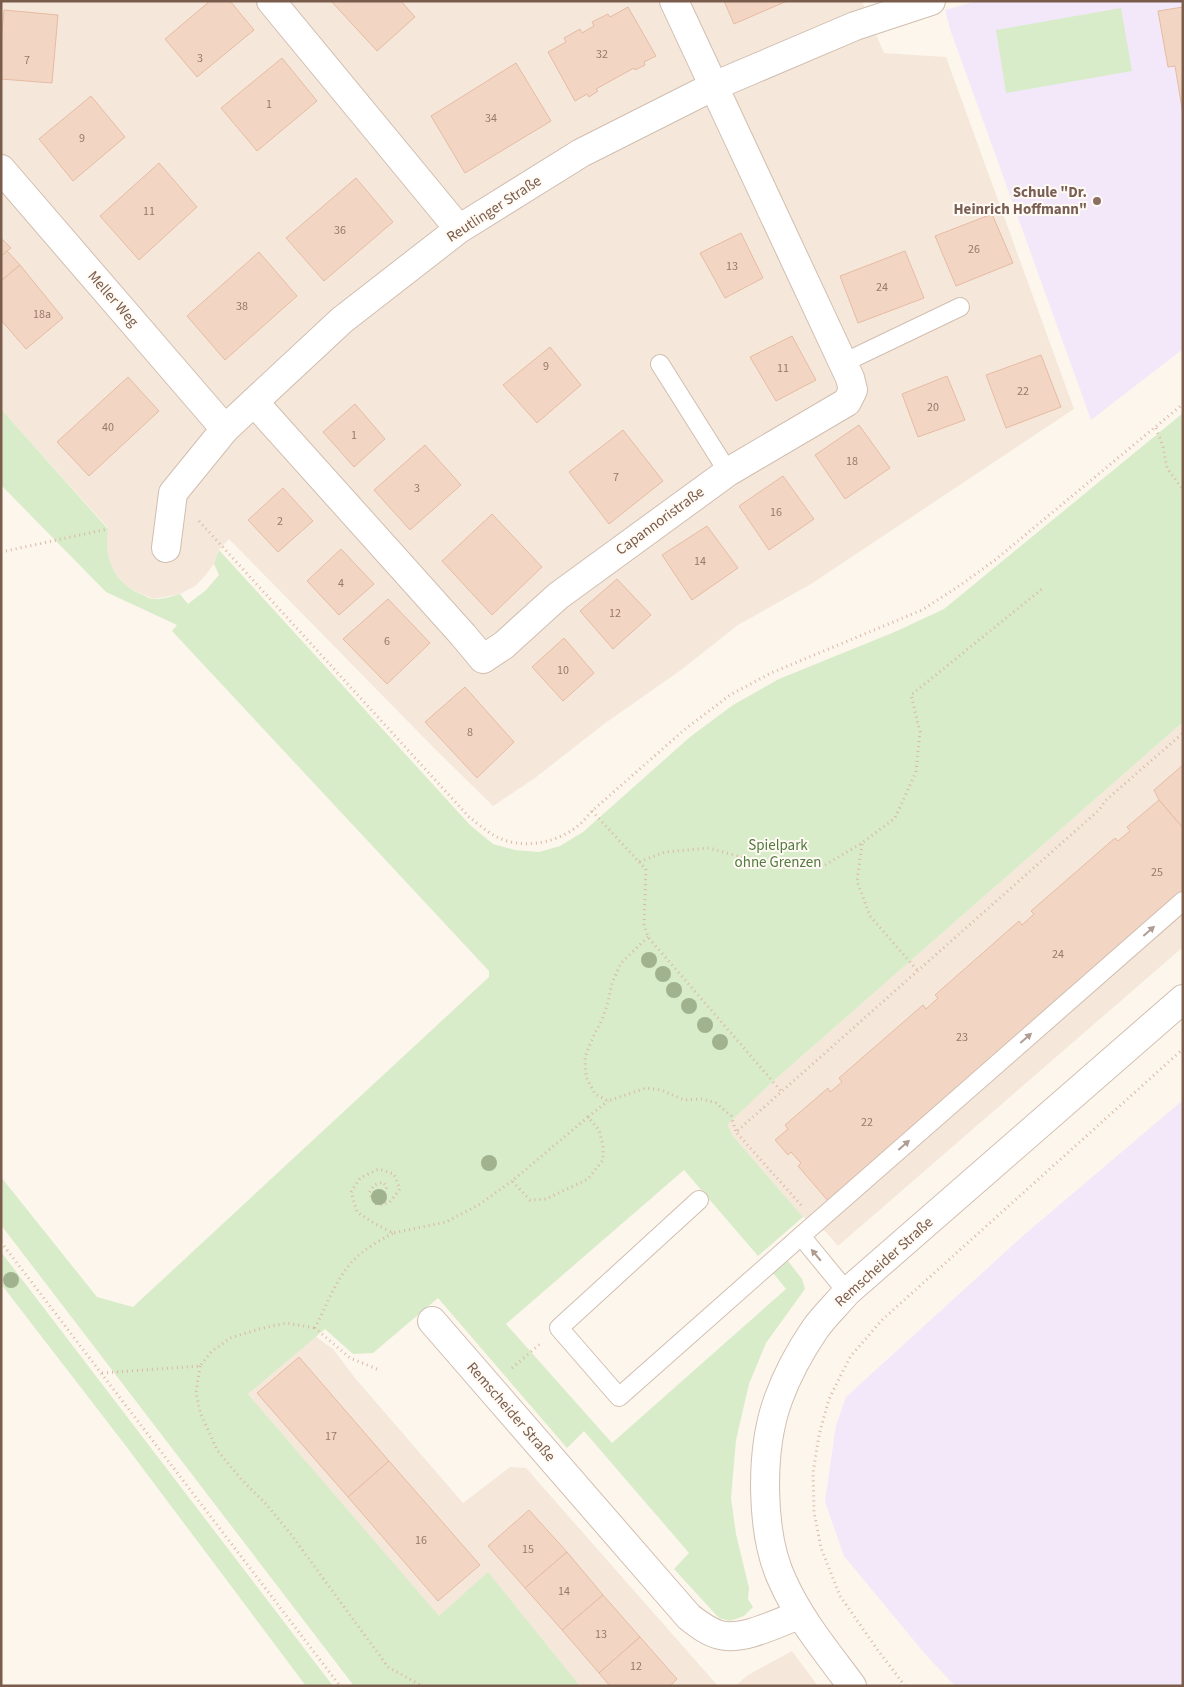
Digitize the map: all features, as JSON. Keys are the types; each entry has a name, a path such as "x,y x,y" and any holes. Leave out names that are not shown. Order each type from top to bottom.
{"street":[{"path":"272,1 459,229"},
{"name":"Capannoristraße","path":"254,402 483,659 504,645 558,596 728,472 847,402 853,390 850,378 674,1"},
{"name":"Reutlinger Straße","path":"173,493 225,429 342,320 459,229 580,153 714,86 855,26 931,1"},
{"name":"Meller Weg","path":"1,169 225,429"},
{"path":"166,548 173,493"},
{"name":"Remscheider Straße","path":"852,1686 799,1615 782,1580 768,1528 765,1484 768,1440 778,1401 793,1365 815,1328 848,1292 1183,999"},
{"name":"Remscheider Straße","path":"432,1321 689,1617 703,1628 720,1636 744,1635 799,1615"}],"lane":[{"path":"843,363 960,307"},
{"path":"660,364 728,472"},
{"path":"699,1200 559,1328 619,1397 1183,901"},
{"path":"800,1236 848,1292"}],"path":[{"path":"173,493 469,817 495,836 518,844 539,843 558,838 578,826 592,811 684,730 730,695 771,673 922,610 959,586 995,560 1183,404"},
{"path":"1156,428 1163,447 1167,468 1183,490"},
{"path":"1,552 108,529"},
{"path":"639,862 665,852 709,848 773,866 825,865 862,843 895,818 916,772 920,732 911,695 1042,589"},
{"path":"736,1132 1099,810 1105,801 1183,733"},
{"path":"592,811 646,869 644,924 648,937 781,1092"},
{"path":"862,843 857,881 870,916 917,970"},
{"path":"608,1101 595,1094 586,1077 585,1056 602,1020 612,983 621,963 648,937"},
{"path":"905,1686 840,1596 821,1548 814,1512 813,1473 819,1434 829,1399 850,1357 882,1320 1183,1049"},
{"path":"315,1328 351,1262 372,1245 393,1233 446,1222 480,1204 512,1181 608,1101 646,1088 661,1090 684,1100 702,1099 716,1102 732,1116 736,1132 816,1222"},
{"path":"512,1181 530,1200 546,1199 588,1179 603,1160 603,1146 598,1130 588,1117"},
{"path":"384,1193 386,1187 383,1182 374,1185 369,1193 377,1205 389,1203 400,1189 394,1174 379,1169 360,1178 351,1192 357,1212 393,1233"},
{"path":"1,1242 340,1686"},
{"path":"377,1369 350,1358 315,1328 286,1323 230,1338 211,1352 200,1366 196,1392 200,1412 217,1450 290,1533 388,1667 422,1686"},
{"path":"489,1388 559,1328"},
{"path":"102,1373 200,1366"}],"shaded area":[{"path":"1,1 862,1 884,53 946,57 1074,409 811,584 738,625 681,670 604,724 535,778 493,806 229,539 219,550 214,564 204,577 195,586 180,594 154,599 125,585 109,561 106,544 108,528 1,409"},
{"name":"Schule \"Dr. Heinrich Hoffmann\"","path":"977,1 1183,1 1183,349 1091,420 950,29 945,10"},
{"path":"1183,722 1183,947 838,1246 826,1232 803,1217 733,1136 726,1125 770,1084"},
{"path":"1183,1100 1183,1686 955,1686 925,1654 844,1556 825,1502 836,1425 846,1397 1025,1234"},
{"path":"315,1336 333,1349 355,1378 463,1503 510,1467 526,1468 718,1686 580,1686 488,1573 439,1617 248,1394"},
{"path":"792,1651 818,1686 735,1686 748,1675"}],"green space":[{"path":"1121,8 1132,71 1006,93 996,30"},
{"name":"Spielpark ohne Grenzen","path":"1,409 108,529 109,559 124,584 152,599 180,594 188,604 206,590 219,575 214,564 219,550 470,825 493,844 515,850 539,852 560,846 583,832 690,737 733,705 779,679 897,631 944,609 1183,413 1183,722 770,1084 727,1125 733,1136 803,1217 758,1256 684,1170 506,1324 612,1443 786,1289 773,1273 788,1261 802,1279 805,1289 766,1343 749,1384 736,1440 731,1498 736,1534 749,1588 748,1599 753,1607 744,1616 730,1621 719,1618 674,1569 689,1553 584,1431 567,1448 438,1298 373,1353 353,1354 325,1329 248,1394 439,1616 488,1572 580,1686 354,1686 1,1225 1,1177 97,1297 133,1307 489,977 489,971 172,631 177,625 106,592 1,485"},
{"path":"1,1252 333,1686 306,1686 129,1450 1,1284"}],"building":[{"path":"210,1 230,1 254,30 197,77 165,39"},
{"path":"331,1 401,1 415,17 377,51"},
{"path":"724,1 787,1 734,24"},
{"path":"628,7 656,56 644,62 645,65 635,70 634,68 596,89 598,91 589,97 587,94 575,101 548,52 566,42 564,38 580,29 582,33 594,26 592,22 608,14 610,17"},
{"path":"1183,7 1183,114 1175,66 1168,67 1158,11"},
{"path":"4,10 58,15 52,83 1,79 1,42"},
{"path":"282,58 317,101 257,151 221,108"},
{"path":"516,63 551,121 465,173 431,116"},
{"path":"91,96 125,137 73,181 39,139"},
{"path":"159,163 197,207 139,260 100,216"},
{"path":"356,178 393,222 324,281 286,238"},
{"path":"992,214 1013,263 956,286 935,236"},
{"path":"741,233 763,278 725,298 700,253"},
{"path":"1,238 11,248 1,256"},
{"path":"7,251 20,265 1,281 1,256"},
{"path":"905,251 924,298 858,323 840,276"},
{"path":"259,252 297,296 225,360 187,316"},
{"path":"20,265 63,318 26,349 1,320 1,281"},
{"path":"792,336 816,380 776,401 750,357"},
{"path":"550,347 581,385 537,423 503,385"},
{"path":"1041,355 1061,407 1006,428 986,375"},
{"path":"947,376 965,420 918,437 902,394"},
{"path":"128,377 159,411 89,476 57,442"},
{"path":"355,404 385,439 354,467 323,432"},
{"path":"859,425 890,468 845,499 815,455"},
{"path":"623,430 663,481 609,524 569,472"},
{"path":"425,445 461,485 410,530 374,490"},
{"path":"783,476 814,519 769,550 739,506"},
{"path":"283,488 313,521 278,552 248,520"},
{"path":"492,514 542,567 492,615 442,561"},
{"path":"707,526 738,568 692,600 662,555"},
{"path":"341,549 374,584 339,615 307,581"},
{"path":"617,579 651,615 613,649 580,611"},
{"path":"388,599 430,643 387,684 343,639"},
{"path":"564,638 594,673 563,701 532,667"},
{"path":"465,687 514,742 477,778 425,722"},
{"path":"1183,765 1183,828 1159,800 1154,790"},
{"path":"1159,800 1183,828 1183,895 829,1202 798,1166 801,1163 791,1152 788,1155 775,1140 788,1129 785,1125 828,1088 830,1092 842,1082 839,1078 923,1005 926,1009 938,998 935,995 1019,921 1022,925 1034,914 1031,911 1115,838 1118,841 1130,831 1127,827"},
{"path":"299,1357 389,1461 348,1497 257,1393"},
{"path":"389,1461 480,1565 438,1601 348,1497"},
{"path":"529,1510 567,1552 525,1588 488,1546"},
{"path":"567,1552 603,1595 562,1630 525,1588"},
{"path":"603,1595 640,1637 599,1673 562,1630"},
{"path":"640,1637 677,1679 670,1686 610,1686 599,1673"}],"place":[{"name":"Schule \"Dr. Heinrich Hoffmann\"","path":"1097,201"}]}
